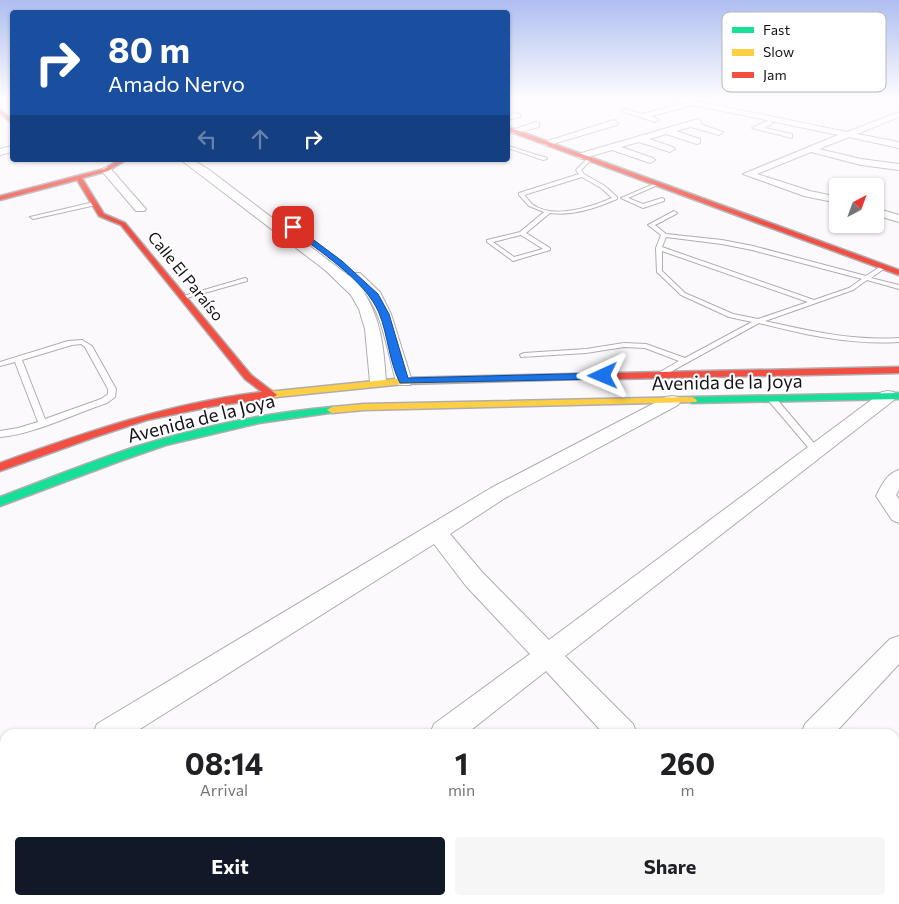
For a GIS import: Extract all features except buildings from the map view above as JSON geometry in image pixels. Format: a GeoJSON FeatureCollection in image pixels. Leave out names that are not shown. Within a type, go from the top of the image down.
{"type":"FeatureCollection","features":[{"type":"Feature","properties":{"kind":"main road"},"geometry":{"type":"LineString","coordinates":[[538,140],[899,273]]}},
{"type":"Feature","properties":{"kind":"main road"},"geometry":{"type":"LineString","coordinates":[[0,198],[106,170],[120,162]]}},
{"type":"Feature","properties":{"kind":"main road","name":"Calle El Paraíso"},"geometry":{"type":"LineString","coordinates":[[78,177],[101,214],[123,224],[248,377],[272,395]]}},
{"type":"Feature","properties":{"kind":"main road","name":"Avenida de la Joya"},"geometry":{"type":"LineString","coordinates":[[0,466],[126,423],[184,408],[229,400],[378,382],[899,370]]}},
{"type":"Feature","properties":{"kind":"main road","name":"Avenida de la Joya"},"geometry":{"type":"LineString","coordinates":[[0,502],[120,457],[185,436],[285,414],[364,407],[893,396]]}},
{"type":"Feature","properties":{"kind":"street"},"geometry":{"type":"LineString","coordinates":[[546,143],[557,140]]}},
{"type":"Feature","properties":{"kind":"street"},"geometry":{"type":"LineString","coordinates":[[586,158],[635,140]]}},
{"type":"Feature","properties":{"kind":"street"},"geometry":{"type":"LineString","coordinates":[[643,140],[670,149]]}},
{"type":"Feature","properties":{"kind":"street"},"geometry":{"type":"LineString","coordinates":[[829,198],[808,194],[748,174],[832,140]]}},
{"type":"Feature","properties":{"kind":"street"},"geometry":{"type":"LineString","coordinates":[[879,140],[899,145]]}},
{"type":"Feature","properties":{"kind":"street"},"geometry":{"type":"LineString","coordinates":[[612,147],[650,160]]}},
{"type":"Feature","properties":{"kind":"street"},"geometry":{"type":"LineString","coordinates":[[809,149],[860,162],[898,166]]}},
{"type":"Feature","properties":{"kind":"street"},"geometry":{"type":"LineString","coordinates":[[190,162],[204,170],[327,266],[352,288],[361,299],[369,316],[376,354],[378,382]]}},
{"type":"Feature","properties":{"kind":"street"},"geometry":{"type":"LineString","coordinates":[[207,162],[339,263],[375,295],[384,314],[404,381]]}},
{"type":"Feature","properties":{"kind":"street"},"geometry":{"type":"LineString","coordinates":[[106,170],[140,209]]}},
{"type":"Feature","properties":{"kind":"street"},"geometry":{"type":"LineString","coordinates":[[884,214],[899,219]]}},
{"type":"Feature","properties":{"kind":"street"},"geometry":{"type":"LineString","coordinates":[[451,729],[816,451],[893,396]]}},
{"type":"Feature","properties":{"kind":"street"},"geometry":{"type":"LineString","coordinates":[[115,729],[498,493],[672,401]]}},
{"type":"Feature","properties":{"kind":"street"},"geometry":{"type":"LineString","coordinates":[[899,478],[886,496],[899,515]]}},
{"type":"Feature","properties":{"kind":"street"},"geometry":{"type":"LineString","coordinates":[[437,532],[453,555],[474,579],[618,729]]}},
{"type":"Feature","properties":{"kind":"street"},"geometry":{"type":"LineString","coordinates":[[820,729],[899,646]]}},
{"type":"Feature","properties":{"kind":"lane"},"geometry":{"type":"LineString","coordinates":[[510,149],[545,159]]}},
{"type":"Feature","properties":{"kind":"lane"},"geometry":{"type":"LineString","coordinates":[[582,175],[521,194],[531,206],[556,214],[594,206],[616,198],[604,188],[582,175],[578,170],[586,158]]}},
{"type":"Feature","properties":{"kind":"lane"},"geometry":{"type":"LineString","coordinates":[[655,197],[662,200],[643,206],[624,198],[658,184]]}},
{"type":"Feature","properties":{"kind":"lane"},"geometry":{"type":"LineString","coordinates":[[642,192],[648,195]]}},
{"type":"Feature","properties":{"kind":"lane"},"geometry":{"type":"LineString","coordinates":[[33,218],[94,204]]}},
{"type":"Feature","properties":{"kind":"lane"},"geometry":{"type":"LineString","coordinates":[[522,233],[548,248],[513,259],[489,241],[522,233],[548,212]]}},
{"type":"Feature","properties":{"kind":"lane"},"geometry":{"type":"LineString","coordinates":[[674,213],[651,224],[664,235],[737,245],[899,287]]}},
{"type":"Feature","properties":{"kind":"lane"},"geometry":{"type":"LineString","coordinates":[[664,235],[659,248],[659,271],[683,294],[731,316],[839,339],[880,342],[899,340]]}},
{"type":"Feature","properties":{"kind":"lane"},"geometry":{"type":"LineString","coordinates":[[659,248],[815,302]]}},
{"type":"Feature","properties":{"kind":"lane"},"geometry":{"type":"LineString","coordinates":[[662,374],[684,360],[721,343],[758,321],[851,289],[883,267]]}},
{"type":"Feature","properties":{"kind":"lane"},"geometry":{"type":"LineString","coordinates":[[183,297],[245,280]]}},
{"type":"Feature","properties":{"kind":"lane"},"geometry":{"type":"LineString","coordinates":[[0,364],[82,342],[88,346],[112,388],[112,395],[104,401],[8,434],[0,434]]}},
{"type":"Feature","properties":{"kind":"lane"},"geometry":{"type":"LineString","coordinates":[[524,354],[586,351],[624,345],[646,346],[684,360]]}},
{"type":"Feature","properties":{"kind":"lane"},"geometry":{"type":"LineString","coordinates":[[18,359],[42,422]]}},
{"type":"Feature","properties":{"kind":"lane"},"geometry":{"type":"LineString","coordinates":[[770,398],[816,451]]}},
{"type":"Feature","properties":{"kind":"traffic: fast"},"geometry":{"type":"LineString","coordinates":[[692,400],[899,396]]}},
{"type":"Feature","properties":{"kind":"traffic: fast"},"geometry":{"type":"LineString","coordinates":[[0,502],[92,466],[162,442],[259,420],[332,410]]}},
{"type":"Feature","properties":{"kind":"traffic: slow"},"geometry":{"type":"LineString","coordinates":[[267,395],[404,381],[617,376]]}},
{"type":"Feature","properties":{"kind":"traffic: slow"},"geometry":{"type":"LineString","coordinates":[[332,410],[364,407],[505,403],[692,400]]}},
{"type":"Feature","properties":{"kind":"traffic: jam"},"geometry":{"type":"LineString","coordinates":[[538,140],[899,273]]}},
{"type":"Feature","properties":{"kind":"traffic: jam"},"geometry":{"type":"LineString","coordinates":[[0,198],[106,170],[120,162]]}},
{"type":"Feature","properties":{"kind":"traffic: jam"},"geometry":{"type":"LineString","coordinates":[[78,177],[101,215],[123,224],[248,377],[272,395]]}},
{"type":"Feature","properties":{"kind":"traffic: jam"},"geometry":{"type":"LineString","coordinates":[[617,376],[899,370]]}},
{"type":"Feature","properties":{"kind":"traffic: jam"},"geometry":{"type":"LineString","coordinates":[[0,467],[94,433],[161,413],[267,395]]}},
{"type":"Feature","properties":{"kind":"route"},"geometry":{"type":"LineString","coordinates":[[293,227],[366,285],[375,295],[384,314],[404,381],[603,376]]}}]}
